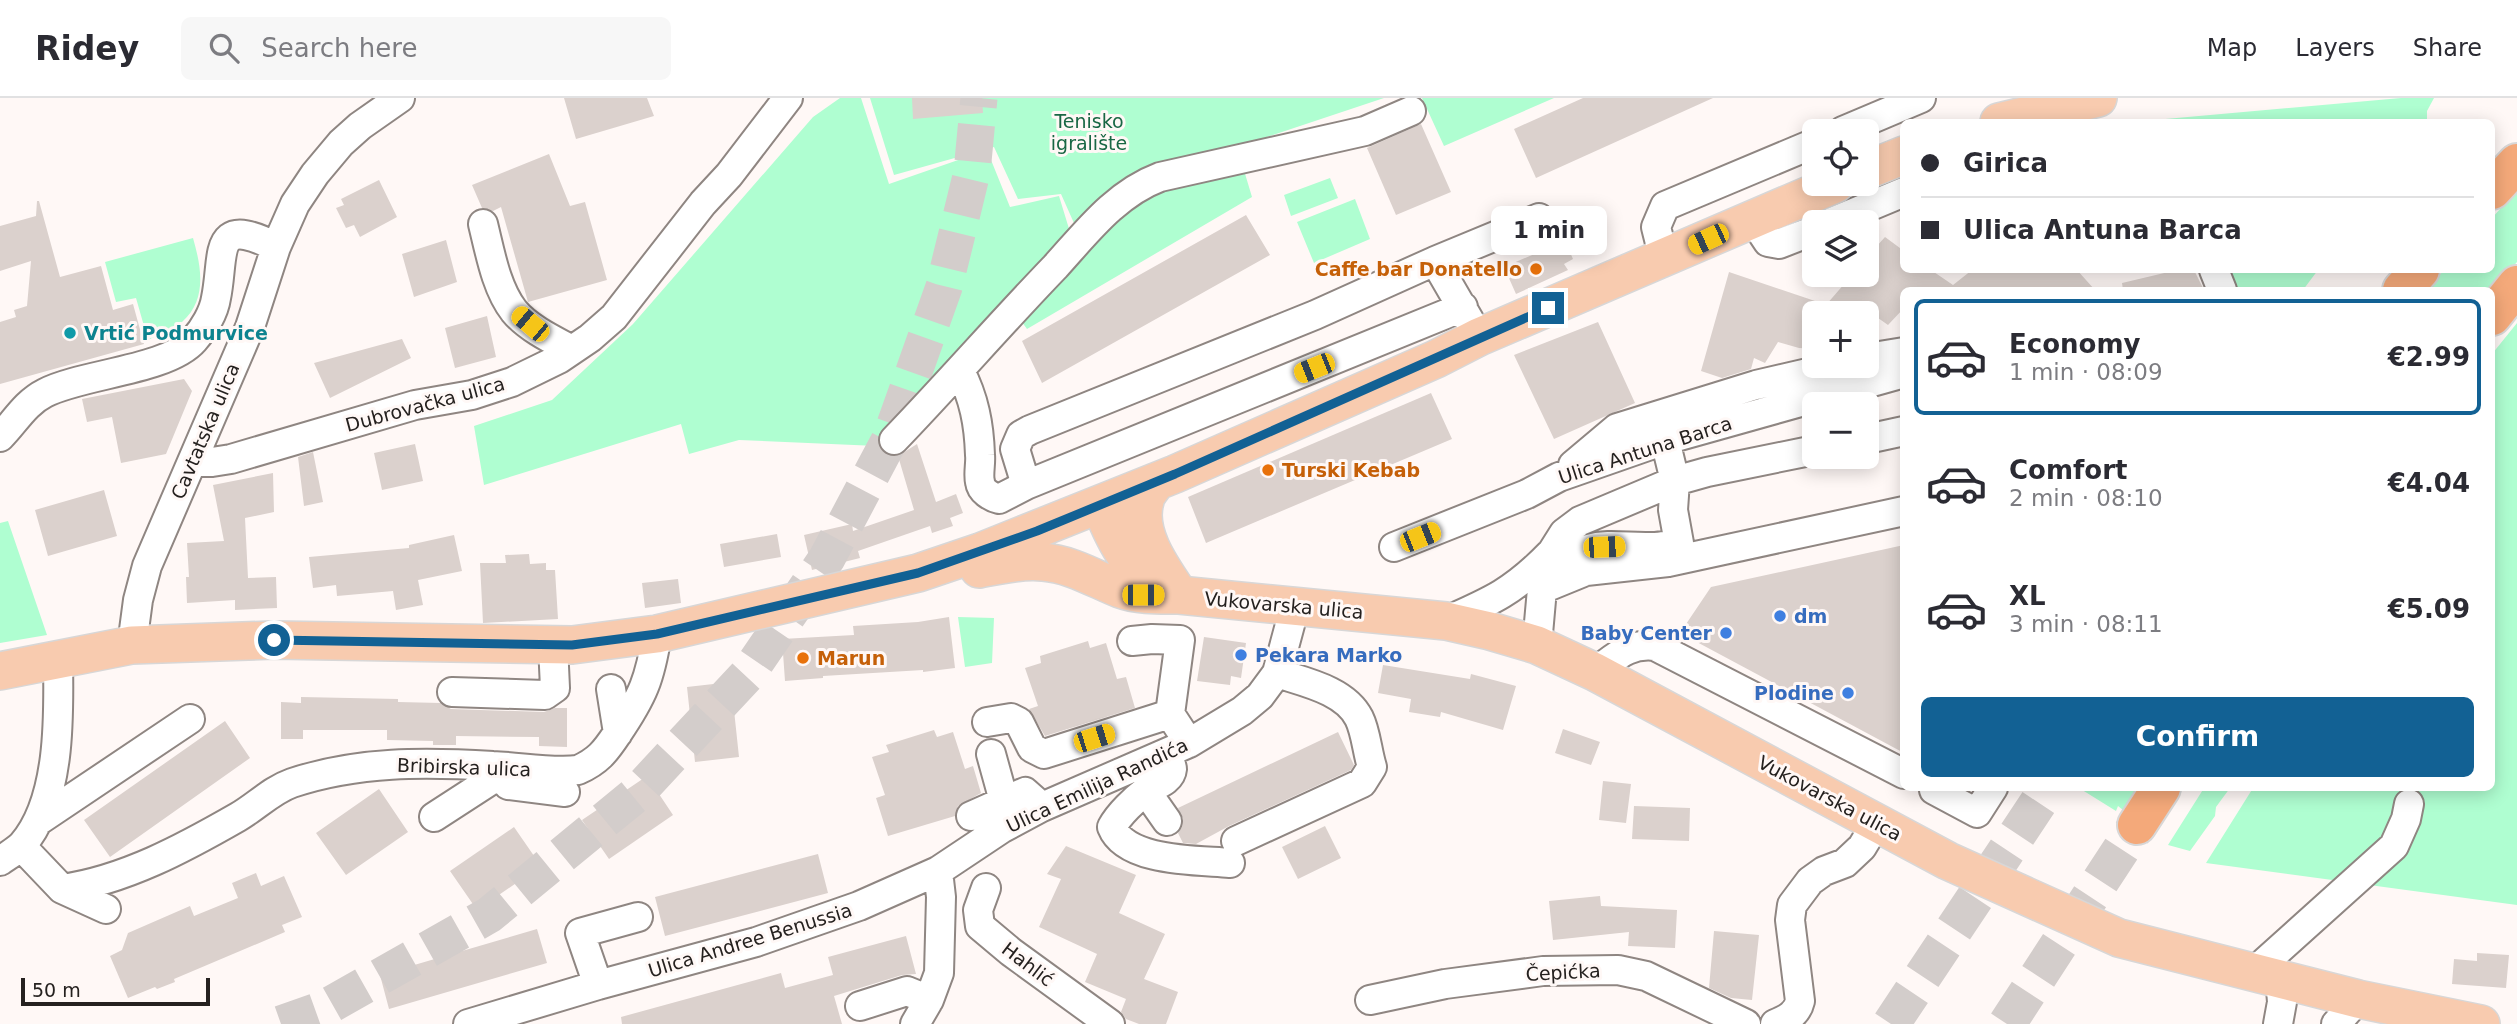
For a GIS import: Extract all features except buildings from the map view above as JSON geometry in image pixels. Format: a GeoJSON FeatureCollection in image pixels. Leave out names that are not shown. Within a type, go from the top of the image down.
{"type":"FeatureCollection","features":[{"type":"Feature","properties":{"kind":"highway"},"geometry":{"type":"LineString","coordinates":[[2495,187],[2517,163]]}},
{"type":"Feature","properties":{"kind":"highway"},"geometry":{"type":"LineString","coordinates":[[2405,287],[2417,273]]}},
{"type":"Feature","properties":{"kind":"highway"},"geometry":{"type":"LineString","coordinates":[[2495,312],[2517,285]]}},
{"type":"Feature","properties":{"kind":"highway"},"geometry":{"type":"LineString","coordinates":[[2137,825],[2159,791]]}},
{"type":"Feature","properties":{"kind":"main road"},"geometry":{"type":"LineString","coordinates":[[2011,119],[2098,98]]}},
{"type":"Feature","properties":{"kind":"main road"},"geometry":{"type":"LineString","coordinates":[[1879,165],[1900,157]]}},
{"type":"Feature","properties":{"kind":"main road"},"geometry":{"type":"LineString","coordinates":[[1107,583],[1097,569],[1090,551],[1090,531],[1100,504],[1436,359],[1471,322],[1664,259],[1806,196]]}},
{"type":"Feature","properties":{"kind":"main road"},"geometry":{"type":"LineString","coordinates":[[1156,482],[1145,498],[1143,517],[1147,538],[1179,595]]}},
{"type":"Feature","properties":{"kind":"main road","name":"Vukovarska ulica"},"geometry":{"type":"LineString","coordinates":[[0,671],[132,645],[274,640],[572,645],[657,634],[918,573],[1037,531],[1100,504],[1116,544],[1131,564],[1144,576],[1179,595]]}},
{"type":"Feature","properties":{"kind":"main road","name":"Vukovarska ulica"},"geometry":{"type":"LineString","coordinates":[[918,573],[964,572],[1020,562],[1044,562],[1074,569],[1143,595],[1179,595],[1446,621],[1490,631],[1537,645],[1595,672],[1948,862],[2119,938],[2268,974],[2347,1011],[2481,1024]]}},
{"type":"Feature","properties":{"kind":"street","name":"Cavtatska ulica"},"geometry":{"type":"LineString","coordinates":[[132,645],[138,600],[147,566],[250,327],[276,247],[295,204],[314,174],[341,143],[400,98]]}},
{"type":"Feature","properties":{"kind":"street","name":"Dubrovačka ulica"},"geometry":{"type":"LineString","coordinates":[[194,462],[231,459],[415,405],[472,395],[512,382],[572,350],[614,317],[788,98]]}},
{"type":"Feature","properties":{"kind":"street"},"geometry":{"type":"LineString","coordinates":[[1872,119],[1922,98]]}},
{"type":"Feature","properties":{"kind":"street"},"geometry":{"type":"LineString","coordinates":[[894,440],[1112,206],[1141,184],[1160,177],[1365,131],[1411,111]]}},
{"type":"Feature","properties":{"kind":"street"},"geometry":{"type":"LineString","coordinates":[[1664,259],[1656,227],[1665,206],[1802,148]]}},
{"type":"Feature","properties":{"kind":"street"},"geometry":{"type":"LineString","coordinates":[[1861,210],[1900,194]]}},
{"type":"Feature","properties":{"kind":"street"},"geometry":{"type":"LineString","coordinates":[[1026,485],[1015,449],[1021,435],[1030,430],[1315,315],[1539,218]]}},
{"type":"Feature","properties":{"kind":"street"},"geometry":{"type":"LineString","coordinates":[[1752,218],[1768,243],[1779,244],[1802,235]]}},
{"type":"Feature","properties":{"kind":"street"},"geometry":{"type":"LineString","coordinates":[[483,224],[496,273],[514,310],[530,324],[572,350]]}},
{"type":"Feature","properties":{"kind":"street"},"geometry":{"type":"LineString","coordinates":[[0,437],[27,405],[48,391],[145,363],[185,348],[194,340],[211,314],[216,298],[221,251],[234,236],[250,235],[276,247]]}},
{"type":"Feature","properties":{"kind":"street"},"geometry":{"type":"LineString","coordinates":[[960,371],[969,388],[978,420],[981,471],[979,481],[989,495],[999,499],[1026,485],[1471,322],[1435,261]]}},
{"type":"Feature","properties":{"kind":"street"},"geometry":{"type":"LineString","coordinates":[[1879,357],[1900,353]]}},
{"type":"Feature","properties":{"kind":"street"},"geometry":{"type":"LineString","coordinates":[[1559,477],[1617,428],[1756,385],[1802,374]]}},
{"type":"Feature","properties":{"kind":"street","name":"Ulica Antuna Barca"},"geometry":{"type":"LineString","coordinates":[[1394,547],[1527,494],[1559,477],[1665,440],[1900,374]]}},
{"type":"Feature","properties":{"kind":"street"},"geometry":{"type":"LineString","coordinates":[[1879,437],[1900,433]]}},
{"type":"Feature","properties":{"kind":"street"},"geometry":{"type":"LineString","coordinates":[[1553,584],[1580,551],[1655,547],[1683,542],[1673,510],[1675,481],[1665,440]]}},
{"type":"Feature","properties":{"kind":"street"},"geometry":{"type":"LineString","coordinates":[[1446,621],[1496,599],[1524,580],[1552,552],[1564,533],[1580,521],[1675,481],[1802,453]]}},
{"type":"Feature","properties":{"kind":"street"},"geometry":{"type":"LineString","coordinates":[[1553,584],[1586,571],[1668,562],[1900,512]]}},
{"type":"Feature","properties":{"kind":"street"},"geometry":{"type":"LineString","coordinates":[[1537,645],[1553,584],[1552,552]]}},
{"type":"Feature","properties":{"kind":"street","name":"Ulica Emilija Randića"},"geometry":{"type":"LineString","coordinates":[[938,871],[1002,829],[1042,807],[1178,748],[1242,710],[1260,696],[1277,673],[1295,606]]}},
{"type":"Feature","properties":{"kind":"street","name":"Bribirska ulica"},"geometry":{"type":"LineString","coordinates":[[62,889],[90,885],[197,841],[233,820],[275,790],[318,775],[408,762],[490,774],[578,770],[593,764],[608,749],[634,712],[647,682],[657,634]]}},
{"type":"Feature","properties":{"kind":"street"},"geometry":{"type":"LineString","coordinates":[[1132,641],[1180,640],[1170,714],[1178,748],[1172,769],[1164,781],[1146,791],[1115,820],[1112,827],[1116,836],[1147,855],[1233,852],[1362,783],[1372,767],[1360,720],[1349,704],[1315,686],[1277,673]]}},
{"type":"Feature","properties":{"kind":"street"},"geometry":{"type":"LineString","coordinates":[[1595,672],[1628,648],[1640,644],[1655,646],[1900,772]]}},
{"type":"Feature","properties":{"kind":"street"},"geometry":{"type":"LineString","coordinates":[[452,692],[545,695],[555,688],[553,645]]}},
{"type":"Feature","properties":{"kind":"street"},"geometry":{"type":"LineString","coordinates":[[38,821],[48,792],[59,725],[58,660]]}},
{"type":"Feature","properties":{"kind":"street"},"geometry":{"type":"LineString","coordinates":[[611,689],[618,733]]}},
{"type":"Feature","properties":{"kind":"street"},"geometry":{"type":"LineString","coordinates":[[987,722],[1011,718],[1019,722],[1032,748],[1044,754],[1170,714]]}},
{"type":"Feature","properties":{"kind":"street"},"geometry":{"type":"LineString","coordinates":[[106,909],[62,889],[11,853],[38,821],[190,719]]}},
{"type":"Feature","properties":{"kind":"street"},"geometry":{"type":"LineString","coordinates":[[991,754],[1004,801]]}},
{"type":"Feature","properties":{"kind":"street"},"geometry":{"type":"LineString","coordinates":[[434,817],[490,774],[565,792]]}},
{"type":"Feature","properties":{"kind":"street"},"geometry":{"type":"LineString","coordinates":[[1146,791],[1167,821]]}},
{"type":"Feature","properties":{"kind":"street"},"geometry":{"type":"LineString","coordinates":[[1938,791],[1977,813],[1991,791]]}},
{"type":"Feature","properties":{"kind":"street"},"geometry":{"type":"LineString","coordinates":[[971,816],[1025,792],[1042,807]]}},
{"type":"Feature","properties":{"kind":"street"},"geometry":{"type":"LineString","coordinates":[[2278,1024],[2282,1002],[2268,974],[2394,846],[2406,819],[2409,804]]}},
{"type":"Feature","properties":{"kind":"street"},"geometry":{"type":"LineString","coordinates":[[1775,1024],[1793,1014],[1800,1001],[1790,920],[1792,905],[1798,893],[1810,881],[1824,871],[1844,863],[1862,847],[1877,822]]}},
{"type":"Feature","properties":{"kind":"street"},"geometry":{"type":"LineString","coordinates":[[922,1012],[939,972],[941,897],[938,871]]}},
{"type":"Feature","properties":{"kind":"street","name":"Ulica Andree Benussia"},"geometry":{"type":"LineString","coordinates":[[468,1024],[506,1019],[598,985],[756,942],[859,906],[938,871]]}},
{"type":"Feature","properties":{"kind":"street","name":"Hahlić"},"geometry":{"type":"LineString","coordinates":[[986,888],[978,910],[980,926],[1011,952],[1110,1024]]}},
{"type":"Feature","properties":{"kind":"street"},"geometry":{"type":"LineString","coordinates":[[598,985],[580,933],[638,917]]}},
{"type":"Feature","properties":{"kind":"street","name":"Čepićka"},"geometry":{"type":"LineString","coordinates":[[1370,1000],[1445,984],[1543,971],[1618,970],[1646,976],[1746,1024]]}},
{"type":"Feature","properties":{"kind":"street"},"geometry":{"type":"LineString","coordinates":[[860,1006],[907,991],[922,1012]]}},
{"type":"Feature","properties":{"kind":"green space"},"geometry":{"type":"Polygon","coordinates":[[[840,98],[861,98],[889,184],[987,150],[1010,207],[1059,196],[1070,232],[877,446],[739,440],[689,454],[681,424],[484,485],[474,426],[552,400],[633,324],[813,117],[840,98]]]}},
{"type":"Feature","properties":{"kind":"green space","name":"Tenisko igralište"},"geometry":{"type":"Polygon","coordinates":[[[870,98],[1384,98],[1237,147],[1252,197],[1027,329],[1019,318],[1086,250],[1061,194],[1018,199],[994,147],[894,175],[870,98]]]}},
{"type":"Feature","properties":{"kind":"green space"},"geometry":{"type":"Polygon","coordinates":[[[1422,98],[1554,98],[1444,146],[1422,98]]]}},
{"type":"Feature","properties":{"kind":"green space"},"geometry":{"type":"Polygon","coordinates":[[[2401,98],[2434,98],[2427,111],[2427,119],[2166,119],[2401,98]]]}},
{"type":"Feature","properties":{"kind":"green space"},"geometry":{"type":"Polygon","coordinates":[[[1330,178],[1338,198],[1291,216],[1284,195],[1330,178]]]}},
{"type":"Feature","properties":{"kind":"green space"},"geometry":{"type":"Polygon","coordinates":[[[2517,190],[2517,262],[2495,288],[2429,287],[2441,273],[2495,273],[2495,215],[2517,190]]]}},
{"type":"Feature","properties":{"kind":"green space"},"geometry":{"type":"Polygon","coordinates":[[[1355,199],[1370,239],[1314,263],[1297,222],[1355,199]]]}},
{"type":"Feature","properties":{"kind":"green space"},"geometry":{"type":"Polygon","coordinates":[[[193,238],[200,271],[196,303],[182,322],[148,340],[136,298],[116,302],[105,262],[193,238]]]}},
{"type":"Feature","properties":{"kind":"green space"},"geometry":{"type":"Polygon","coordinates":[[[2216,273],[2316,273],[2305,287],[2222,287],[2216,273]]]}},
{"type":"Feature","properties":{"kind":"green space"},"geometry":{"type":"Polygon","coordinates":[[[2517,323],[2517,905],[2206,863],[2251,791],[2495,791],[2495,350],[2517,323]]]}},
{"type":"Feature","properties":{"kind":"green space"},"geometry":{"type":"Polygon","coordinates":[[[8,521],[47,635],[0,643],[0,523],[8,521]]]}},
{"type":"Feature","properties":{"kind":"green space"},"geometry":{"type":"Polygon","coordinates":[[[958,617],[994,618],[992,663],[965,667],[958,617]]]}},
{"type":"Feature","properties":{"kind":"green space"},"geometry":{"type":"Polygon","coordinates":[[[2084,791],[2137,791],[2123,810],[2118,806],[2116,811],[2084,791]]]}},
{"type":"Feature","properties":{"kind":"green space"},"geometry":{"type":"Polygon","coordinates":[[[2202,791],[2228,791],[2216,807],[2215,816],[2190,851],[2168,845],[2202,791]]]}},
{"type":"Feature","properties":{"kind":"tunnel"},"geometry":{"type":"LineString","coordinates":[[281,1024],[323,1009],[489,915],[634,796],[747,675],[827,558],[890,439],[944,287],[972,172],[979,98]]}},
{"type":"Feature","properties":{"kind":"tunnel"},"geometry":{"type":"LineString","coordinates":[[1891,1024],[2046,791]]}},
{"type":"Feature","properties":{"kind":"tunnel"},"geometry":{"type":"LineString","coordinates":[[2007,1024],[2137,825]]}},
{"type":"Feature","properties":{"kind":"place","name":"Caffe bar Donatello"},"geometry":{"type":"Point","coordinates":[1536,269]}},
{"type":"Feature","properties":{"kind":"place","name":"Vrtić Podmurvice"},"geometry":{"type":"Point","coordinates":[70,333]}},
{"type":"Feature","properties":{"kind":"place","name":"Turski Kebab"},"geometry":{"type":"Point","coordinates":[1268,470]}},
{"type":"Feature","properties":{"kind":"place","name":"dm"},"geometry":{"type":"Point","coordinates":[1780,616]}},
{"type":"Feature","properties":{"kind":"place","name":"Baby Center"},"geometry":{"type":"Point","coordinates":[1726,633]}},
{"type":"Feature","properties":{"kind":"place","name":"Pekara Marko"},"geometry":{"type":"Point","coordinates":[1241,655]}},
{"type":"Feature","properties":{"kind":"place","name":"Marun"},"geometry":{"type":"Point","coordinates":[803,658]}},
{"type":"Feature","properties":{"kind":"place","name":"Plodine"},"geometry":{"type":"Point","coordinates":[1848,693]}},
{"type":"Feature","properties":{"kind":"route"},"geometry":{"type":"LineString","coordinates":[[274,640],[572,645],[657,634],[918,573],[1037,531],[1175,474],[1548,308]]}}]}
